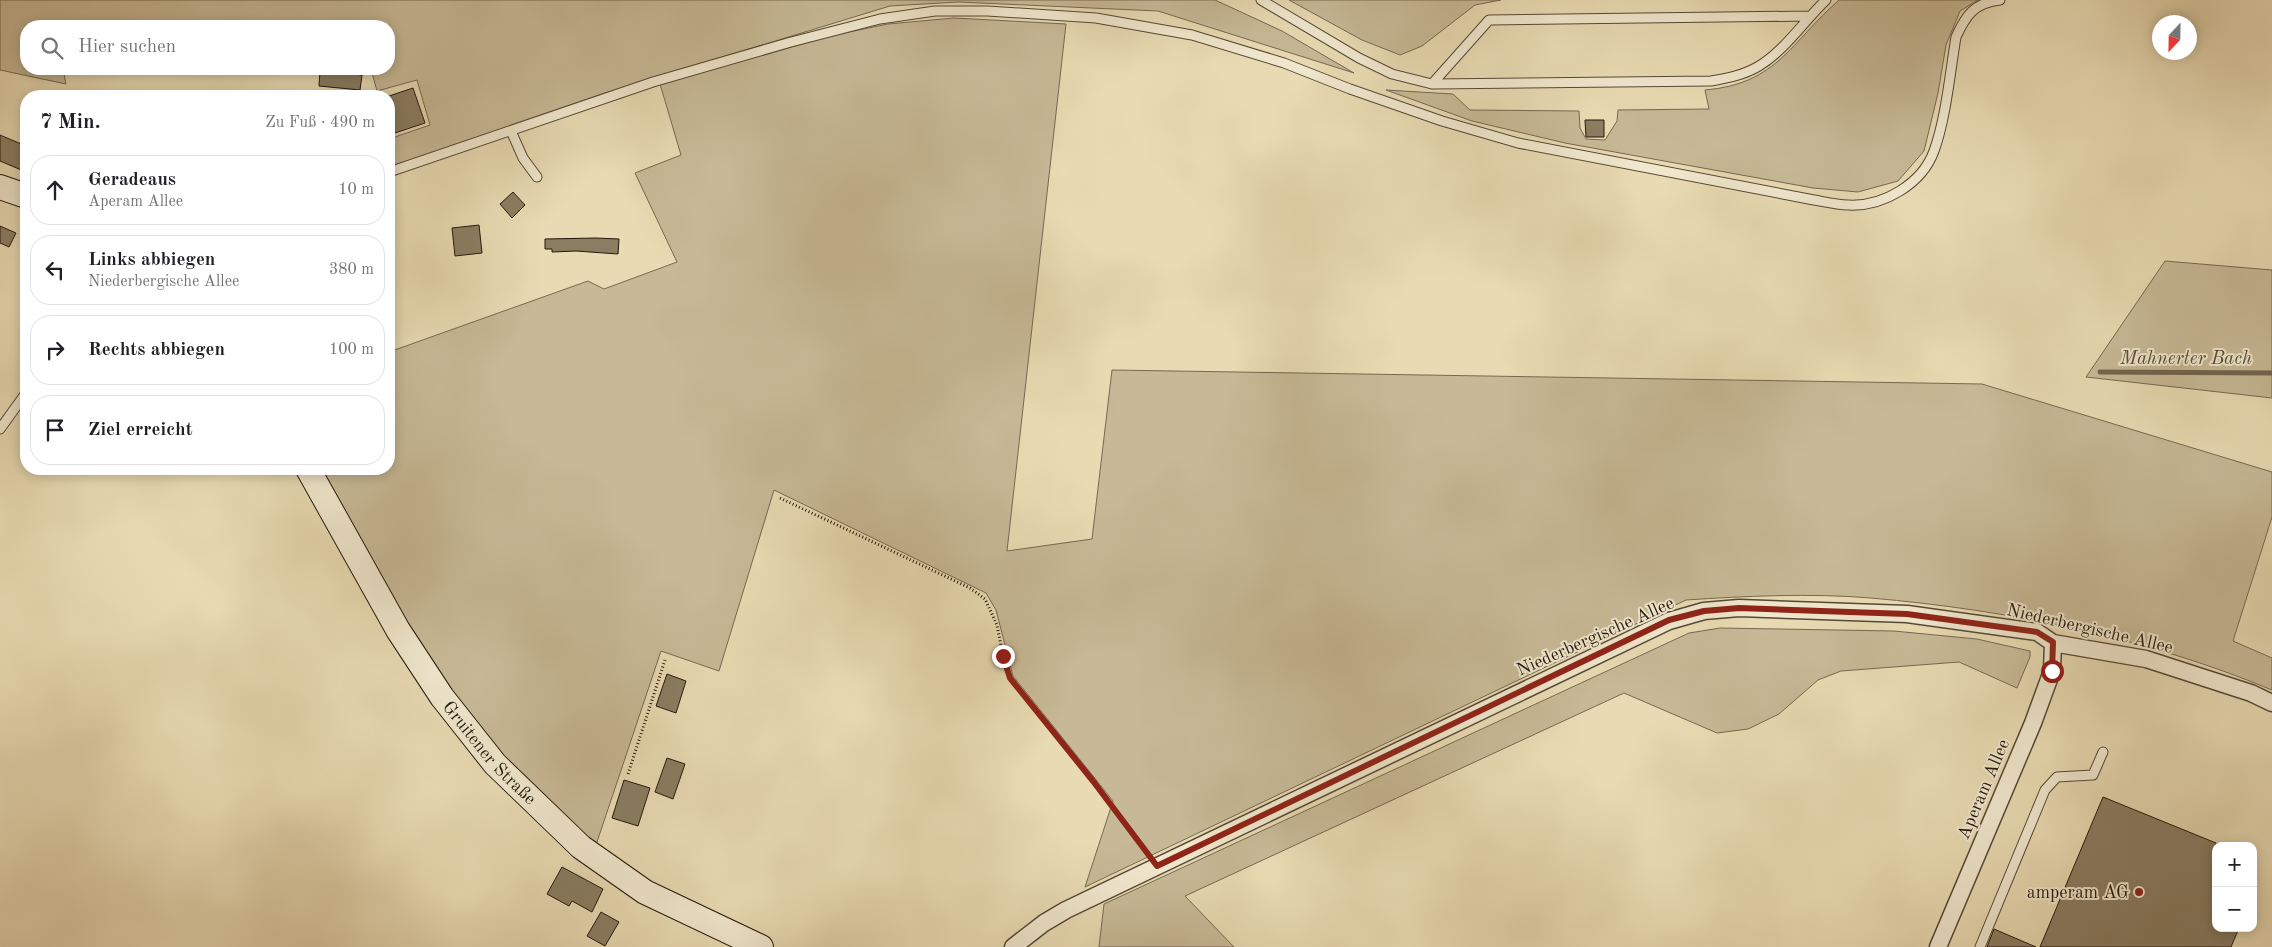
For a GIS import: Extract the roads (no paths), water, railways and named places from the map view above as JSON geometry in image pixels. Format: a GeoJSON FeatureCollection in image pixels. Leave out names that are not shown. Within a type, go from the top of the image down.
{"type":"FeatureCollection","features":[{"type":"Feature","properties":{"kind":"main road"},"geometry":{"type":"LineString","coordinates":[[0,187],[20,194]]}},
{"type":"Feature","properties":{"kind":"main road","name":"Gruitener Straße"},"geometry":{"type":"LineString","coordinates":[[311,475],[398,630],[442,697],[496,764],[581,847],[645,892],[761,947]]}},
{"type":"Feature","properties":{"kind":"street","name":"Niederbergische Allee"},"geometry":{"type":"LineString","coordinates":[[1013,947],[1044,923],[1066,910],[1669,620],[1704,611],[1739,608],[1907,614],[2037,632],[2053,642],[2146,659],[2251,693],[2272,703]]}},
{"type":"Feature","properties":{"kind":"street","name":"Aperam Allee"},"geometry":{"type":"LineString","coordinates":[[1938,947],[2033,723],[2052,671],[2053,642]]}},
{"type":"Feature","properties":{"kind":"lane"},"geometry":{"type":"LineString","coordinates":[[1261,0],[1384,70],[1432,84],[1711,81],[1737,76],[1760,66],[1826,0]]}},
{"type":"Feature","properties":{"kind":"lane"},"geometry":{"type":"LineString","coordinates":[[395,170],[653,82],[880,19],[935,11],[1057,14],[1140,24],[1226,44],[1284,63],[1350,89],[1442,121],[1518,142],[1814,200],[1849,205],[1870,204],[1891,196],[1907,186],[1922,171],[1930,159],[1938,136],[1956,38],[1963,21],[1975,7],[2000,0]]}},
{"type":"Feature","properties":{"kind":"lane"},"geometry":{"type":"LineString","coordinates":[[1432,84],[1489,20],[1809,16]]}},
{"type":"Feature","properties":{"kind":"lane"},"geometry":{"type":"LineString","coordinates":[[511,131],[523,158],[537,177]]}},
{"type":"Feature","properties":{"kind":"lane"},"geometry":{"type":"LineString","coordinates":[[0,429],[20,401]]}},
{"type":"Feature","properties":{"kind":"lane"},"geometry":{"type":"LineString","coordinates":[[1980,947],[2046,790],[2057,777],[2093,775],[2103,752]]}},
{"type":"Feature","properties":{"kind":"waterway","name":"Mahnerter Bach"},"geometry":{"type":"LineString","coordinates":[[2100,372],[2272,373]]}},
{"type":"Feature","properties":{"kind":"place","name":"amperam AG"},"geometry":{"type":"Point","coordinates":[2139,892]}}]}
